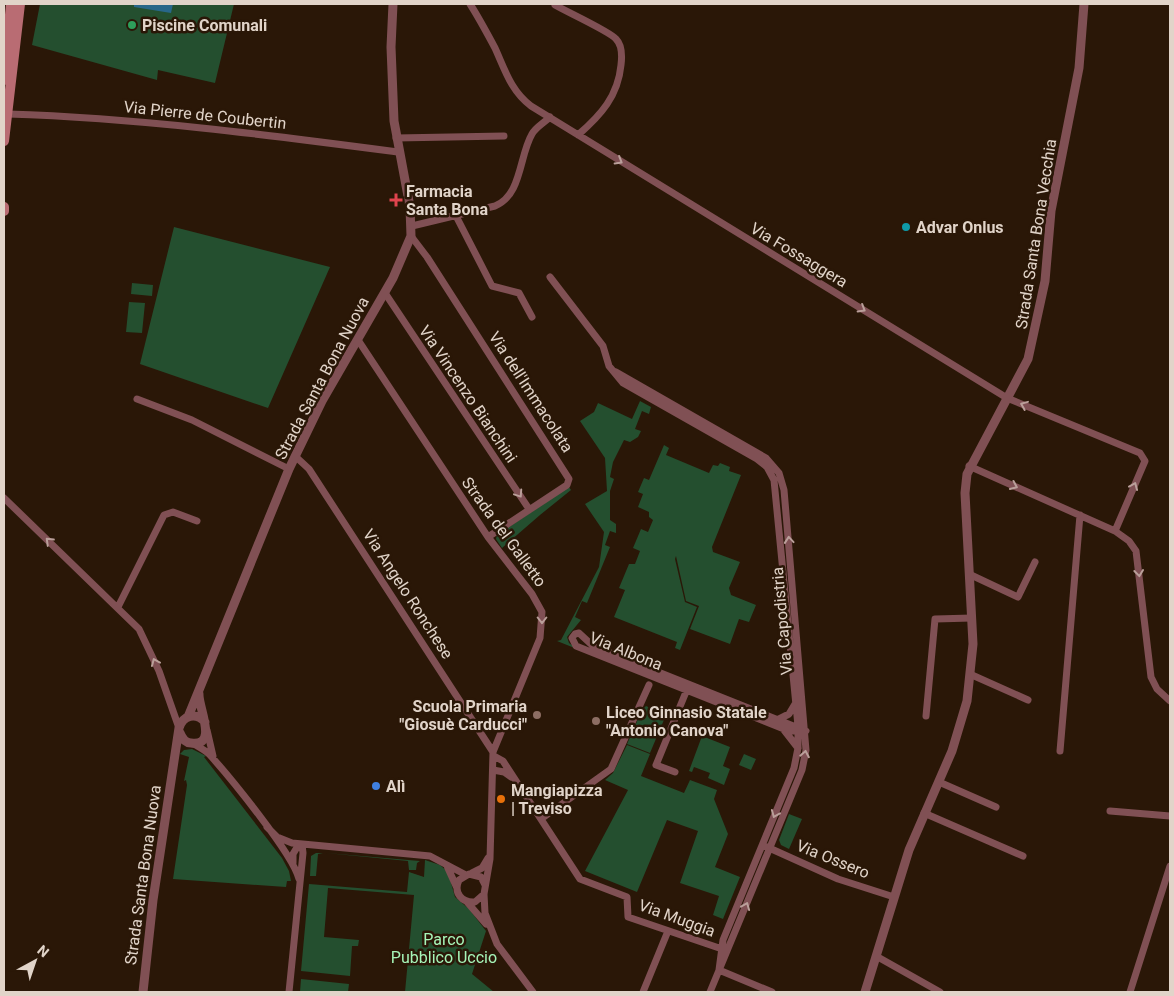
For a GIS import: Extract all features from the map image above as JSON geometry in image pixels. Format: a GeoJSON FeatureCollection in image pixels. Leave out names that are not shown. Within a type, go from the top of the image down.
{"type":"FeatureCollection","features":[{"type":"Feature","properties":{"kind":"main road"},"geometry":{"type":"LineString","coordinates":[[4,80],[7,24],[12,4]]}},
{"type":"Feature","properties":{"kind":"main road"},"geometry":{"type":"LineString","coordinates":[[4,141],[20,4]]}},
{"type":"Feature","properties":{"kind":"main road"},"geometry":{"type":"LineString","coordinates":[[4,206],[4,211]]}},
{"type":"Feature","properties":{"kind":"street","name":"Strada Santa Bona Nuova"},"geometry":{"type":"LineString","coordinates":[[187,717],[295,456],[322,401],[385,293],[411,236],[412,226],[396,138],[391,47],[392,4]]}},
{"type":"Feature","properties":{"kind":"street","name":"Via Fossaggera"},"geometry":{"type":"LineString","coordinates":[[470,4],[486,30],[515,91],[525,101],[1006,398],[1140,453],[1145,461],[1115,531]]}},
{"type":"Feature","properties":{"kind":"street","name":"Strada Santa Bona Vecchia"},"geometry":{"type":"LineString","coordinates":[[865,992],[910,846],[962,723],[972,675],[972,618],[965,493],[969,466],[1032,347],[1045,282],[1051,211],[1079,68],[1084,4]]}},
{"type":"Feature","properties":{"kind":"street"},"geometry":{"type":"LineString","coordinates":[[555,5],[616,38],[621,49],[620,72],[610,102],[598,117],[578,135]]}},
{"type":"Feature","properties":{"kind":"street","name":"Via Pierre de Coubertin"},"geometry":{"type":"LineString","coordinates":[[8,114],[87,116],[233,130],[398,152]]}},
{"type":"Feature","properties":{"kind":"street"},"geometry":{"type":"LineString","coordinates":[[412,226],[455,214],[495,206],[503,201],[516,180],[532,134],[550,117]]}},
{"type":"Feature","properties":{"kind":"street"},"geometry":{"type":"LineString","coordinates":[[396,138],[504,136]]}},
{"type":"Feature","properties":{"kind":"street"},"geometry":{"type":"LineString","coordinates":[[455,214],[492,286],[519,293],[532,317]]}},
{"type":"Feature","properties":{"kind":"street","name":"Via dell'Immacolata"},"geometry":{"type":"LineString","coordinates":[[411,236],[427,257],[569,475],[567,485],[488,537]]}},
{"type":"Feature","properties":{"kind":"street"},"geometry":{"type":"LineString","coordinates":[[550,277],[604,346],[611,370]]}},
{"type":"Feature","properties":{"kind":"street","name":"Via Vincenzo Bianchini"},"geometry":{"type":"LineString","coordinates":[[385,293],[529,509]]}},
{"type":"Feature","properties":{"kind":"street","name":"Strada del Galletto"},"geometry":{"type":"LineString","coordinates":[[358,340],[488,537],[537,602],[542,619],[540,638],[494,754],[490,851],[486,886]]}},
{"type":"Feature","properties":{"kind":"street","name":"Via Capodistria"},"geometry":{"type":"LineString","coordinates":[[611,370],[623,383],[757,459],[771,473],[776,488],[795,704],[806,750],[802,770],[770,848],[724,950]]}},
{"type":"Feature","properties":{"kind":"street","name":"Via Capodistria"},"geometry":{"type":"LineString","coordinates":[[611,370],[761,454],[771,462],[779,473],[784,490],[800,730],[798,748],[794,768],[762,844],[724,950]]}},
{"type":"Feature","properties":{"kind":"street"},"geometry":{"type":"LineString","coordinates":[[137,399],[192,420],[289,469]]}},
{"type":"Feature","properties":{"kind":"street","name":"Via Angelo Ronchese"},"geometry":{"type":"LineString","coordinates":[[295,456],[309,468],[494,754]]}},
{"type":"Feature","properties":{"kind":"street"},"geometry":{"type":"LineString","coordinates":[[969,466],[1115,531],[1129,540],[1136,551],[1151,677],[1157,689],[1170,701]]}},
{"type":"Feature","properties":{"kind":"street"},"geometry":{"type":"LineString","coordinates":[[4,498],[118,607],[143,636],[173,708],[179,731],[185,741],[192,743],[209,754],[220,767],[267,827],[293,864],[299,879]]}},
{"type":"Feature","properties":{"kind":"street"},"geometry":{"type":"LineString","coordinates":[[118,607],[164,515],[173,512],[197,521]]}},
{"type":"Feature","properties":{"kind":"street"},"geometry":{"type":"LineString","coordinates":[[1060,751],[1080,515]]}},
{"type":"Feature","properties":{"kind":"street"},"geometry":{"type":"LineString","coordinates":[[970,575],[1018,598],[1035,562]]}},
{"type":"Feature","properties":{"kind":"street"},"geometry":{"type":"LineString","coordinates":[[926,716],[935,619],[972,618]]}},
{"type":"Feature","properties":{"kind":"street","name":"Via Albona"},"geometry":{"type":"LineString","coordinates":[[800,730],[779,719],[688,687],[576,646],[572,638],[575,634],[579,634],[593,646],[688,687],[782,728],[800,730]]}},
{"type":"Feature","properties":{"kind":"street"},"geometry":{"type":"LineString","coordinates":[[972,675],[1028,700]]}},
{"type":"Feature","properties":{"kind":"street"},"geometry":{"type":"LineString","coordinates":[[201,683],[199,702],[212,754],[220,767]]}},
{"type":"Feature","properties":{"kind":"street"},"geometry":{"type":"LineString","coordinates":[[494,754],[503,761],[511,777],[541,819],[611,770],[648,685]]}},
{"type":"Feature","properties":{"kind":"street"},"geometry":{"type":"LineString","coordinates":[[675,772],[656,765],[688,687]]}},
{"type":"Feature","properties":{"kind":"street"},"geometry":{"type":"LineString","coordinates":[[779,719],[789,714],[795,704]]}},
{"type":"Feature","properties":{"kind":"street"},"geometry":{"type":"LineString","coordinates":[[173,708],[187,717],[198,716],[206,726]]}},
{"type":"Feature","properties":{"kind":"street"},"geometry":{"type":"LineString","coordinates":[[179,731],[187,717]]}},
{"type":"Feature","properties":{"kind":"street"},"geometry":{"type":"LineString","coordinates":[[175,762],[180,750],[203,739],[206,726]]}},
{"type":"Feature","properties":{"kind":"street","name":"Via Albona"},"geometry":{"type":"LineString","coordinates":[[782,728],[798,748]]}},
{"type":"Feature","properties":{"kind":"street","name":"Strada Santa Bona Nuova"},"geometry":{"type":"LineString","coordinates":[[143,992],[153,900],[179,731]]}},
{"type":"Feature","properties":{"kind":"street"},"geometry":{"type":"LineString","coordinates":[[493,770],[504,772],[511,777]]}},
{"type":"Feature","properties":{"kind":"street"},"geometry":{"type":"LineString","coordinates":[[938,782],[996,807]]}},
{"type":"Feature","properties":{"kind":"street"},"geometry":{"type":"LineString","coordinates":[[1110,811],[1170,816]]}},
{"type":"Feature","properties":{"kind":"street"},"geometry":{"type":"LineString","coordinates":[[924,813],[1023,856]]}},
{"type":"Feature","properties":{"kind":"street","name":"Via Muggia"},"geometry":{"type":"LineString","coordinates":[[541,819],[580,879],[627,897],[628,917],[724,950]]}},
{"type":"Feature","properties":{"kind":"street"},"geometry":{"type":"LineString","coordinates":[[267,827],[280,839],[300,845],[424,855],[438,859],[469,874],[481,877],[486,886],[484,894],[486,913],[492,933],[503,954],[533,992]]}},
{"type":"Feature","properties":{"kind":"street","name":"Via Ossero"},"geometry":{"type":"LineString","coordinates":[[762,844],[838,879],[894,897]]}},
{"type":"Feature","properties":{"kind":"street"},"geometry":{"type":"LineString","coordinates":[[289,992],[299,879],[303,860],[300,845]]}},
{"type":"Feature","properties":{"kind":"street"},"geometry":{"type":"LineString","coordinates":[[293,864],[293,854],[300,845]]}},
{"type":"Feature","properties":{"kind":"street"},"geometry":{"type":"LineString","coordinates":[[303,860],[315,846]]}},
{"type":"Feature","properties":{"kind":"street"},"geometry":{"type":"LineString","coordinates":[[457,888],[459,880],[484,865],[490,851]]}},
{"type":"Feature","properties":{"kind":"street"},"geometry":{"type":"LineString","coordinates":[[445,864],[460,897],[467,902],[492,933]]}},
{"type":"Feature","properties":{"kind":"street"},"geometry":{"type":"LineString","coordinates":[[1130,992],[1170,866]]}},
{"type":"Feature","properties":{"kind":"street"},"geometry":{"type":"LineString","coordinates":[[467,902],[479,900],[484,894]]}},
{"type":"Feature","properties":{"kind":"street"},"geometry":{"type":"LineString","coordinates":[[643,992],[668,931]]}},
{"type":"Feature","properties":{"kind":"street"},"geometry":{"type":"LineString","coordinates":[[710,992],[719,970],[724,950]]}},
{"type":"Feature","properties":{"kind":"street"},"geometry":{"type":"LineString","coordinates":[[876,956],[940,992]]}},
{"type":"Feature","properties":{"kind":"street"},"geometry":{"type":"LineString","coordinates":[[719,970],[771,991]]}},
{"type":"Feature","properties":{"kind":"green space","name":"Piscine Comunali"},"geometry":{"type":"Polygon","coordinates":[[[40,4],[234,4],[215,83],[158,70],[157,80],[32,45],[40,4]]]}},
{"type":"Feature","properties":{"kind":"green space"},"geometry":{"type":"Polygon","coordinates":[[[174,227],[330,267],[268,408],[140,364],[174,227]]]}},
{"type":"Feature","properties":{"kind":"green space"},"geometry":{"type":"Polygon","coordinates":[[[132,283],[153,285],[152,296],[131,294],[132,283]]]}},
{"type":"Feature","properties":{"kind":"green space"},"geometry":{"type":"Polygon","coordinates":[[[129,302],[145,303],[142,333],[126,332],[129,302]]]}},
{"type":"Feature","properties":{"kind":"green space"},"geometry":{"type":"Polygon","coordinates":[[[640,401],[651,407],[649,414],[642,411],[635,429],[641,431],[638,437],[630,442],[624,440],[613,462],[610,477],[614,479],[610,491],[610,520],[616,524],[616,533],[610,531],[605,545],[610,547],[587,603],[582,601],[575,617],[581,620],[567,637],[569,643],[577,649],[557,641],[561,640],[599,567],[604,532],[585,504],[607,491],[605,458],[580,421],[594,412],[598,403],[632,419],[640,401]]]}},
{"type":"Feature","properties":{"kind":"green space"},"geometry":{"type":"Polygon","coordinates":[[[664,445],[669,448],[666,455],[709,473],[713,465],[718,466],[720,463],[730,467],[729,471],[741,475],[712,547],[713,552],[740,562],[729,588],[731,595],[756,605],[749,622],[739,619],[730,644],[690,629],[699,606],[686,601],[676,556],[675,559],[685,602],[697,607],[680,650],[675,648],[677,642],[614,617],[625,590],[619,588],[629,564],[635,564],[640,551],[633,548],[641,529],[648,532],[653,520],[649,517],[649,512],[638,507],[643,494],[638,492],[644,478],[649,480],[664,445]]]}},
{"type":"Feature","properties":{"kind":"green space"},"geometry":{"type":"Polygon","coordinates":[[[569,487],[571,490],[502,548],[496,539],[497,535],[569,487]]]}},
{"type":"Feature","properties":{"kind":"green space"},"geometry":{"type":"Polygon","coordinates":[[[646,706],[666,715],[650,753],[627,744],[642,710],[646,706]]]}},
{"type":"Feature","properties":{"kind":"green space"},"geometry":{"type":"Polygon","coordinates":[[[702,736],[730,747],[723,766],[730,769],[724,785],[708,778],[710,773],[694,767],[692,772],[689,771],[702,736]]]}},
{"type":"Feature","properties":{"kind":"green space"},"geometry":{"type":"Polygon","coordinates":[[[627,745],[650,754],[641,776],[684,793],[690,780],[717,790],[714,799],[728,834],[715,867],[740,877],[723,919],[713,915],[719,896],[680,883],[698,831],[667,820],[637,892],[585,871],[628,790],[605,780],[613,773],[627,745]]]}},
{"type":"Feature","properties":{"kind":"green space"},"geometry":{"type":"Polygon","coordinates":[[[192,749],[206,756],[204,757],[282,858],[289,871],[291,881],[287,881],[286,887],[173,879],[187,785],[186,780],[184,781],[189,757],[180,754],[184,750],[192,749]]]}},
{"type":"Feature","properties":{"kind":"green space"},"geometry":{"type":"Polygon","coordinates":[[[744,754],[756,759],[751,770],[739,765],[744,754]]]}},
{"type":"Feature","properties":{"kind":"green space"},"geometry":{"type":"Polygon","coordinates":[[[789,814],[802,819],[789,849],[781,845],[779,840],[789,814]]]}},
{"type":"Feature","properties":{"kind":"green space"},"geometry":{"type":"Polygon","coordinates":[[[316,853],[323,853],[318,854],[316,876],[310,876],[311,856],[316,853]]]}},
{"type":"Feature","properties":{"kind":"green space"},"geometry":{"type":"Polygon","coordinates":[[[326,853],[420,861],[417,863],[416,870],[409,870],[408,861],[326,853]]]}},
{"type":"Feature","properties":{"kind":"green space","name":"Parco Pubblico Uccio"},"geometry":{"type":"Polygon","coordinates":[[[425,860],[440,865],[448,872],[455,897],[469,909],[486,931],[472,974],[494,992],[405,992],[414,895],[328,888],[324,937],[359,940],[358,946],[352,946],[350,976],[301,971],[309,884],[407,892],[409,872],[424,877],[425,860]]]}},
{"type":"Feature","properties":{"kind":"green space"},"geometry":{"type":"Polygon","coordinates":[[[301,979],[349,984],[348,992],[300,992],[301,979]]]}},
{"type":"Feature","properties":{"kind":"water"},"geometry":{"type":"Polygon","coordinates":[[[134,4],[173,4],[171,13],[134,7],[134,4]]]}},
{"type":"Feature","properties":{"kind":"place","name":"Piscine Comunali"},"geometry":{"type":"Point","coordinates":[132,25]}},
{"type":"Feature","properties":{"kind":"place","name":"Farmacia Santa Bona"},"geometry":{"type":"Point","coordinates":[396,200]}},
{"type":"Feature","properties":{"kind":"place","name":"Advar Onlus"},"geometry":{"type":"Point","coordinates":[906,227]}},
{"type":"Feature","properties":{"kind":"place","name":"Scuola Primaria \"Giosuè Carducci\""},"geometry":{"type":"Point","coordinates":[537,715]}},
{"type":"Feature","properties":{"kind":"place","name":"Liceo Ginnasio Statale \"Antonio Canova\""},"geometry":{"type":"Point","coordinates":[596,721]}},
{"type":"Feature","properties":{"kind":"place","name":"Alì"},"geometry":{"type":"Point","coordinates":[376,786]}},
{"type":"Feature","properties":{"kind":"place","name":"Mangiapizza | Treviso"},"geometry":{"type":"Point","coordinates":[501,799]}}]}
